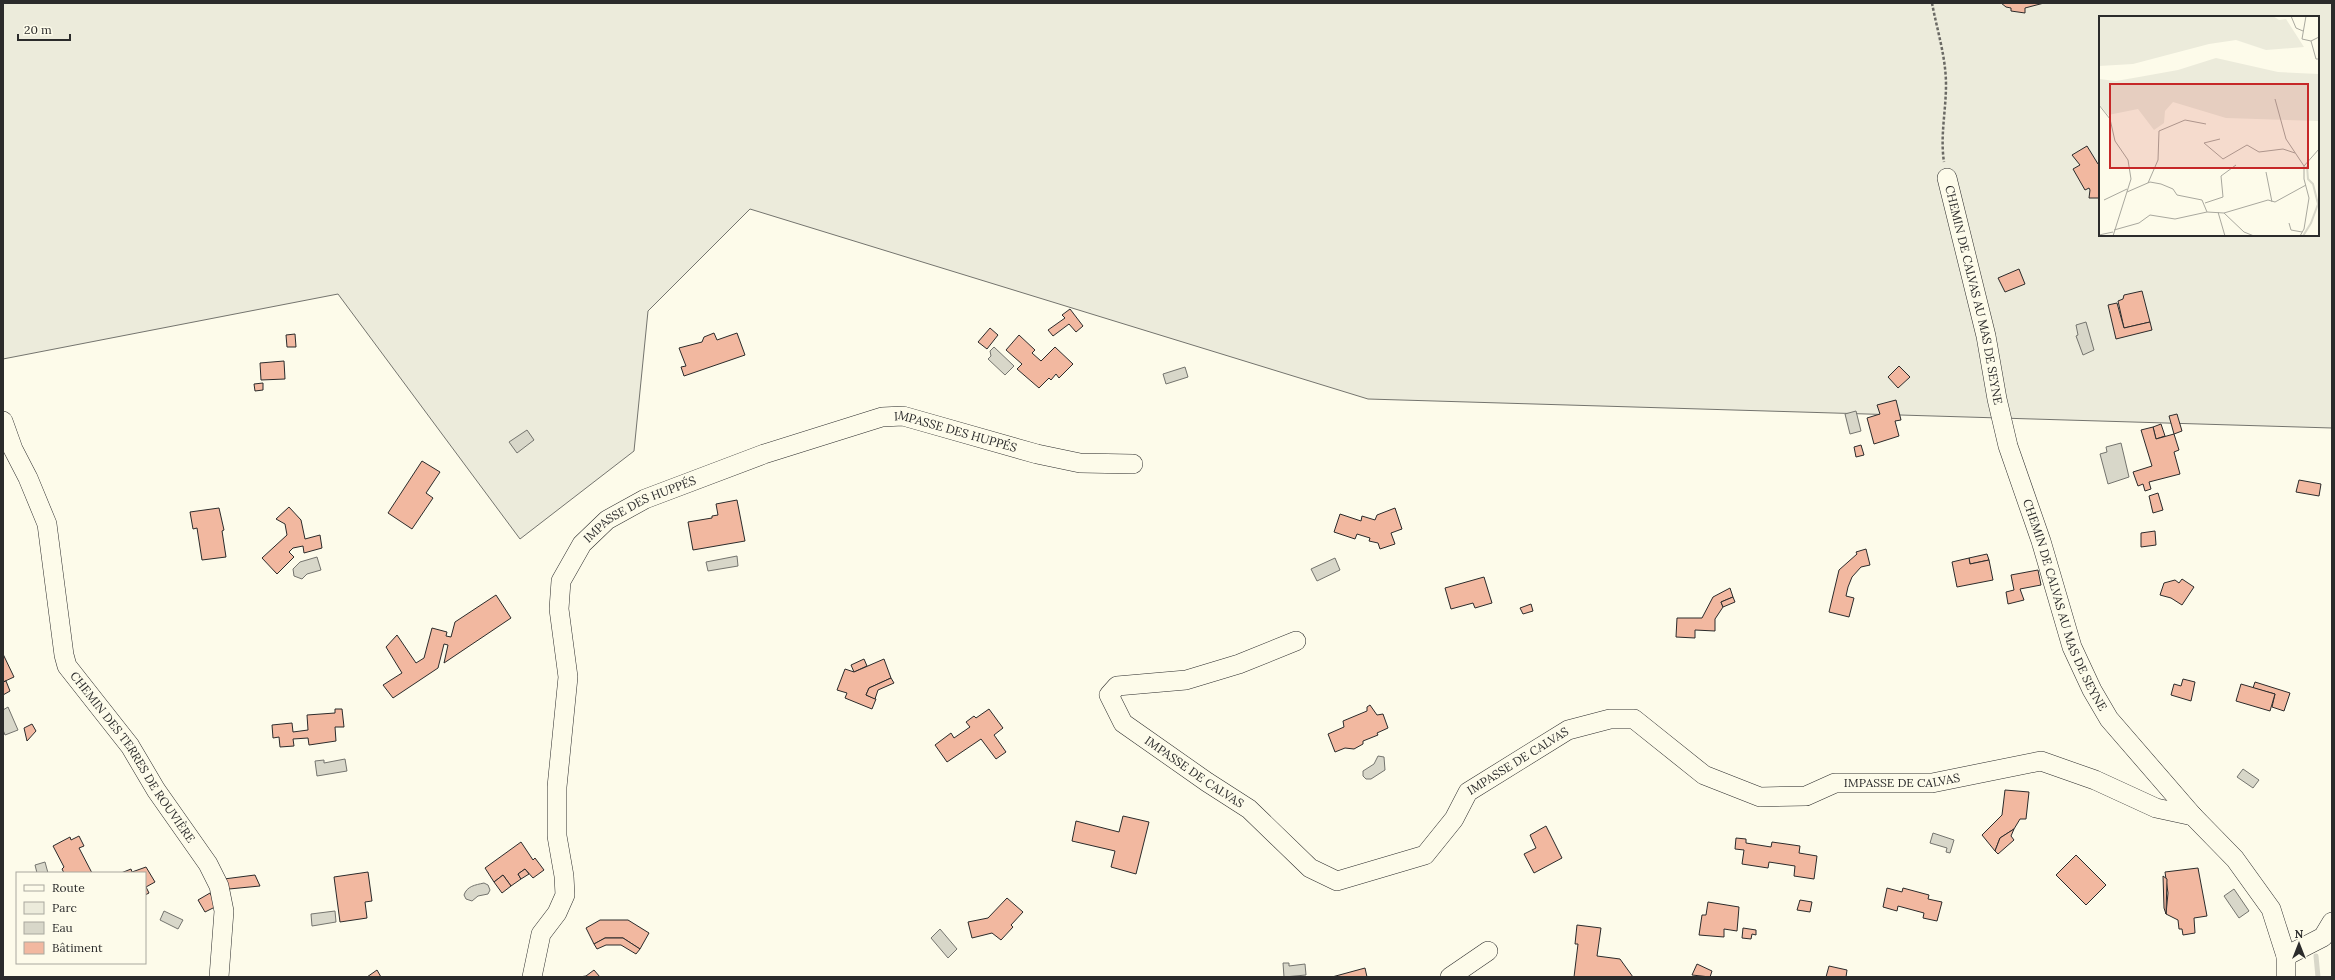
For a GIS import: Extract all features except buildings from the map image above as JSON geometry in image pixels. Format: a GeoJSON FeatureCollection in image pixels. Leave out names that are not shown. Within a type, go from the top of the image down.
{"type":"FeatureCollection","features":[{"type":"Feature","properties":{"kind":"street","name":"CHEMIN DE CALVAS AU MAS DE SEYNE"},"geometry":{"type":"LineString","coordinates":[[1947,178],[1951,201],[1986,336],[1997,399],[2008,446],[2041,541],[2072,647],[2092,690],[2109,719],[2194,816],[2235,859],[2271,909],[2286,956],[2286,977]]}},
{"type":"Feature","properties":{"kind":"street","name":"IMPASSE DES HUPPÉS"},"geometry":{"type":"LineString","coordinates":[[532,977],[541,934],[557,913],[565,895],[564,876],[557,836],[557,787],[568,677],[559,609],[560,581],[582,544],[607,520],[645,499],[764,454],[882,417],[903,416],[1037,454],[1080,463],[1133,464]]}},
{"type":"Feature","properties":{"kind":"street","name":"CHEMIN DES TERRES DE ROUVIÈRE"},"geometry":{"type":"LineString","coordinates":[[3,421],[13,449],[28,478],[47,524],[64,655],[68,666],[130,746],[156,790],[208,864],[219,886],[224,911],[220,977]]}},
{"type":"Feature","properties":{"kind":"street","name":"IMPASSE DE CALVAS"},"geometry":{"type":"LineString","coordinates":[[1296,641],[1239,664],[1186,680],[1117,686],[1109,695],[1123,723],[1207,782],[1249,809],[1310,868],[1337,881],[1425,855],[1454,819],[1468,792],[1568,730],[1610,719],[1634,720],[1704,775],[1760,797],[1806,796],[1835,783],[1932,783],[2041,761],[2095,780],[2156,808],[2194,816]]}},
{"type":"Feature","properties":{"kind":"street"},"geometry":{"type":"LineString","coordinates":[[2286,956],[2323,937],[2332,922]]}},
{"type":"Feature","properties":{"kind":"street"},"geometry":{"type":"LineString","coordinates":[[1450,977],[1488,951]]}},
{"type":"Feature","properties":{"kind":"path"},"geometry":{"type":"LineString","coordinates":[[1932,3],[1943,56],[1946,84],[1943,141],[1947,178]]}},
{"type":"Feature","properties":{"kind":"green space"},"geometry":{"type":"Polygon","coordinates":[[[3,3],[2332,3],[2332,428],[1368,399],[750,209],[648,311],[634,451],[520,539],[338,294],[3,359],[3,3]]]}},
{"type":"Feature","properties":{"kind":"water"},"geometry":{"type":"Polygon","coordinates":[[[2086,322],[2094,350],[2083,355],[2076,336],[2078,335],[2076,325],[2086,322]]]}},
{"type":"Feature","properties":{"kind":"water"},"geometry":{"type":"Polygon","coordinates":[[[994,347],[1014,366],[1005,375],[988,359],[991,356],[990,351],[994,347]]]}},
{"type":"Feature","properties":{"kind":"water"},"geometry":{"type":"Polygon","coordinates":[[[1185,367],[1188,377],[1166,384],[1163,374],[1185,367]]]}},
{"type":"Feature","properties":{"kind":"water"},"geometry":{"type":"Polygon","coordinates":[[[1856,411],[1861,431],[1850,434],[1845,414],[1856,411]]]}},
{"type":"Feature","properties":{"kind":"water"},"geometry":{"type":"Polygon","coordinates":[[[527,430],[534,440],[517,453],[509,442],[527,430]]]}},
{"type":"Feature","properties":{"kind":"water"},"geometry":{"type":"Polygon","coordinates":[[[2121,443],[2129,477],[2108,484],[2100,454],[2107,452],[2106,447],[2121,443]]]}},
{"type":"Feature","properties":{"kind":"water"},"geometry":{"type":"Polygon","coordinates":[[[737,556],[738,566],[708,571],[706,562],[737,556]]]}},
{"type":"Feature","properties":{"kind":"water"},"geometry":{"type":"Polygon","coordinates":[[[317,557],[321,570],[307,574],[302,579],[294,576],[293,569],[300,562],[317,557]]]}},
{"type":"Feature","properties":{"kind":"water"},"geometry":{"type":"Polygon","coordinates":[[[1335,558],[1340,570],[1317,581],[1311,569],[1335,558]]]}},
{"type":"Feature","properties":{"kind":"water"},"geometry":{"type":"Polygon","coordinates":[[[8,707],[18,730],[5,735],[3,730],[3,710],[8,707]]]}},
{"type":"Feature","properties":{"kind":"water"},"geometry":{"type":"Polygon","coordinates":[[[1378,756],[1384,757],[1385,770],[1371,779],[1366,779],[1363,776],[1363,771],[1374,764],[1378,756]]]}},
{"type":"Feature","properties":{"kind":"water"},"geometry":{"type":"Polygon","coordinates":[[[345,759],[347,771],[317,776],[315,761],[324,760],[324,763],[345,759]]]}},
{"type":"Feature","properties":{"kind":"water"},"geometry":{"type":"Polygon","coordinates":[[[2243,769],[2259,780],[2253,788],[2237,777],[2243,769]]]}},
{"type":"Feature","properties":{"kind":"water"},"geometry":{"type":"Polygon","coordinates":[[[1933,833],[1954,840],[1950,853],[1946,852],[1947,848],[1930,843],[1933,833]]]}},
{"type":"Feature","properties":{"kind":"water"},"geometry":{"type":"Polygon","coordinates":[[[45,862],[48,872],[37,872],[35,865],[45,862]]]}},
{"type":"Feature","properties":{"kind":"water"},"geometry":{"type":"Polygon","coordinates":[[[484,883],[488,885],[490,890],[488,894],[478,896],[472,901],[466,899],[464,895],[467,890],[472,886],[484,883]]]}},
{"type":"Feature","properties":{"kind":"water"},"geometry":{"type":"Polygon","coordinates":[[[2234,889],[2249,911],[2239,918],[2224,896],[2234,889]]]}},
{"type":"Feature","properties":{"kind":"water"},"geometry":{"type":"Polygon","coordinates":[[[164,911],[183,920],[178,929],[160,920],[164,911]]]}},
{"type":"Feature","properties":{"kind":"water"},"geometry":{"type":"Polygon","coordinates":[[[335,911],[336,922],[312,926],[311,914],[335,911]]]}},
{"type":"Feature","properties":{"kind":"water"},"geometry":{"type":"Polygon","coordinates":[[[940,929],[957,949],[948,958],[931,938],[940,929]]]}},
{"type":"Feature","properties":{"kind":"water"},"geometry":{"type":"Polygon","coordinates":[[[1283,963],[1289,963],[1289,966],[1305,964],[1306,975],[1284,977],[1283,963]]]}},
{"type":"Feature","properties":{"kind":"waterway"},"geometry":{"type":"LineString","coordinates":[[2316,956],[2318,977]]}}]}
